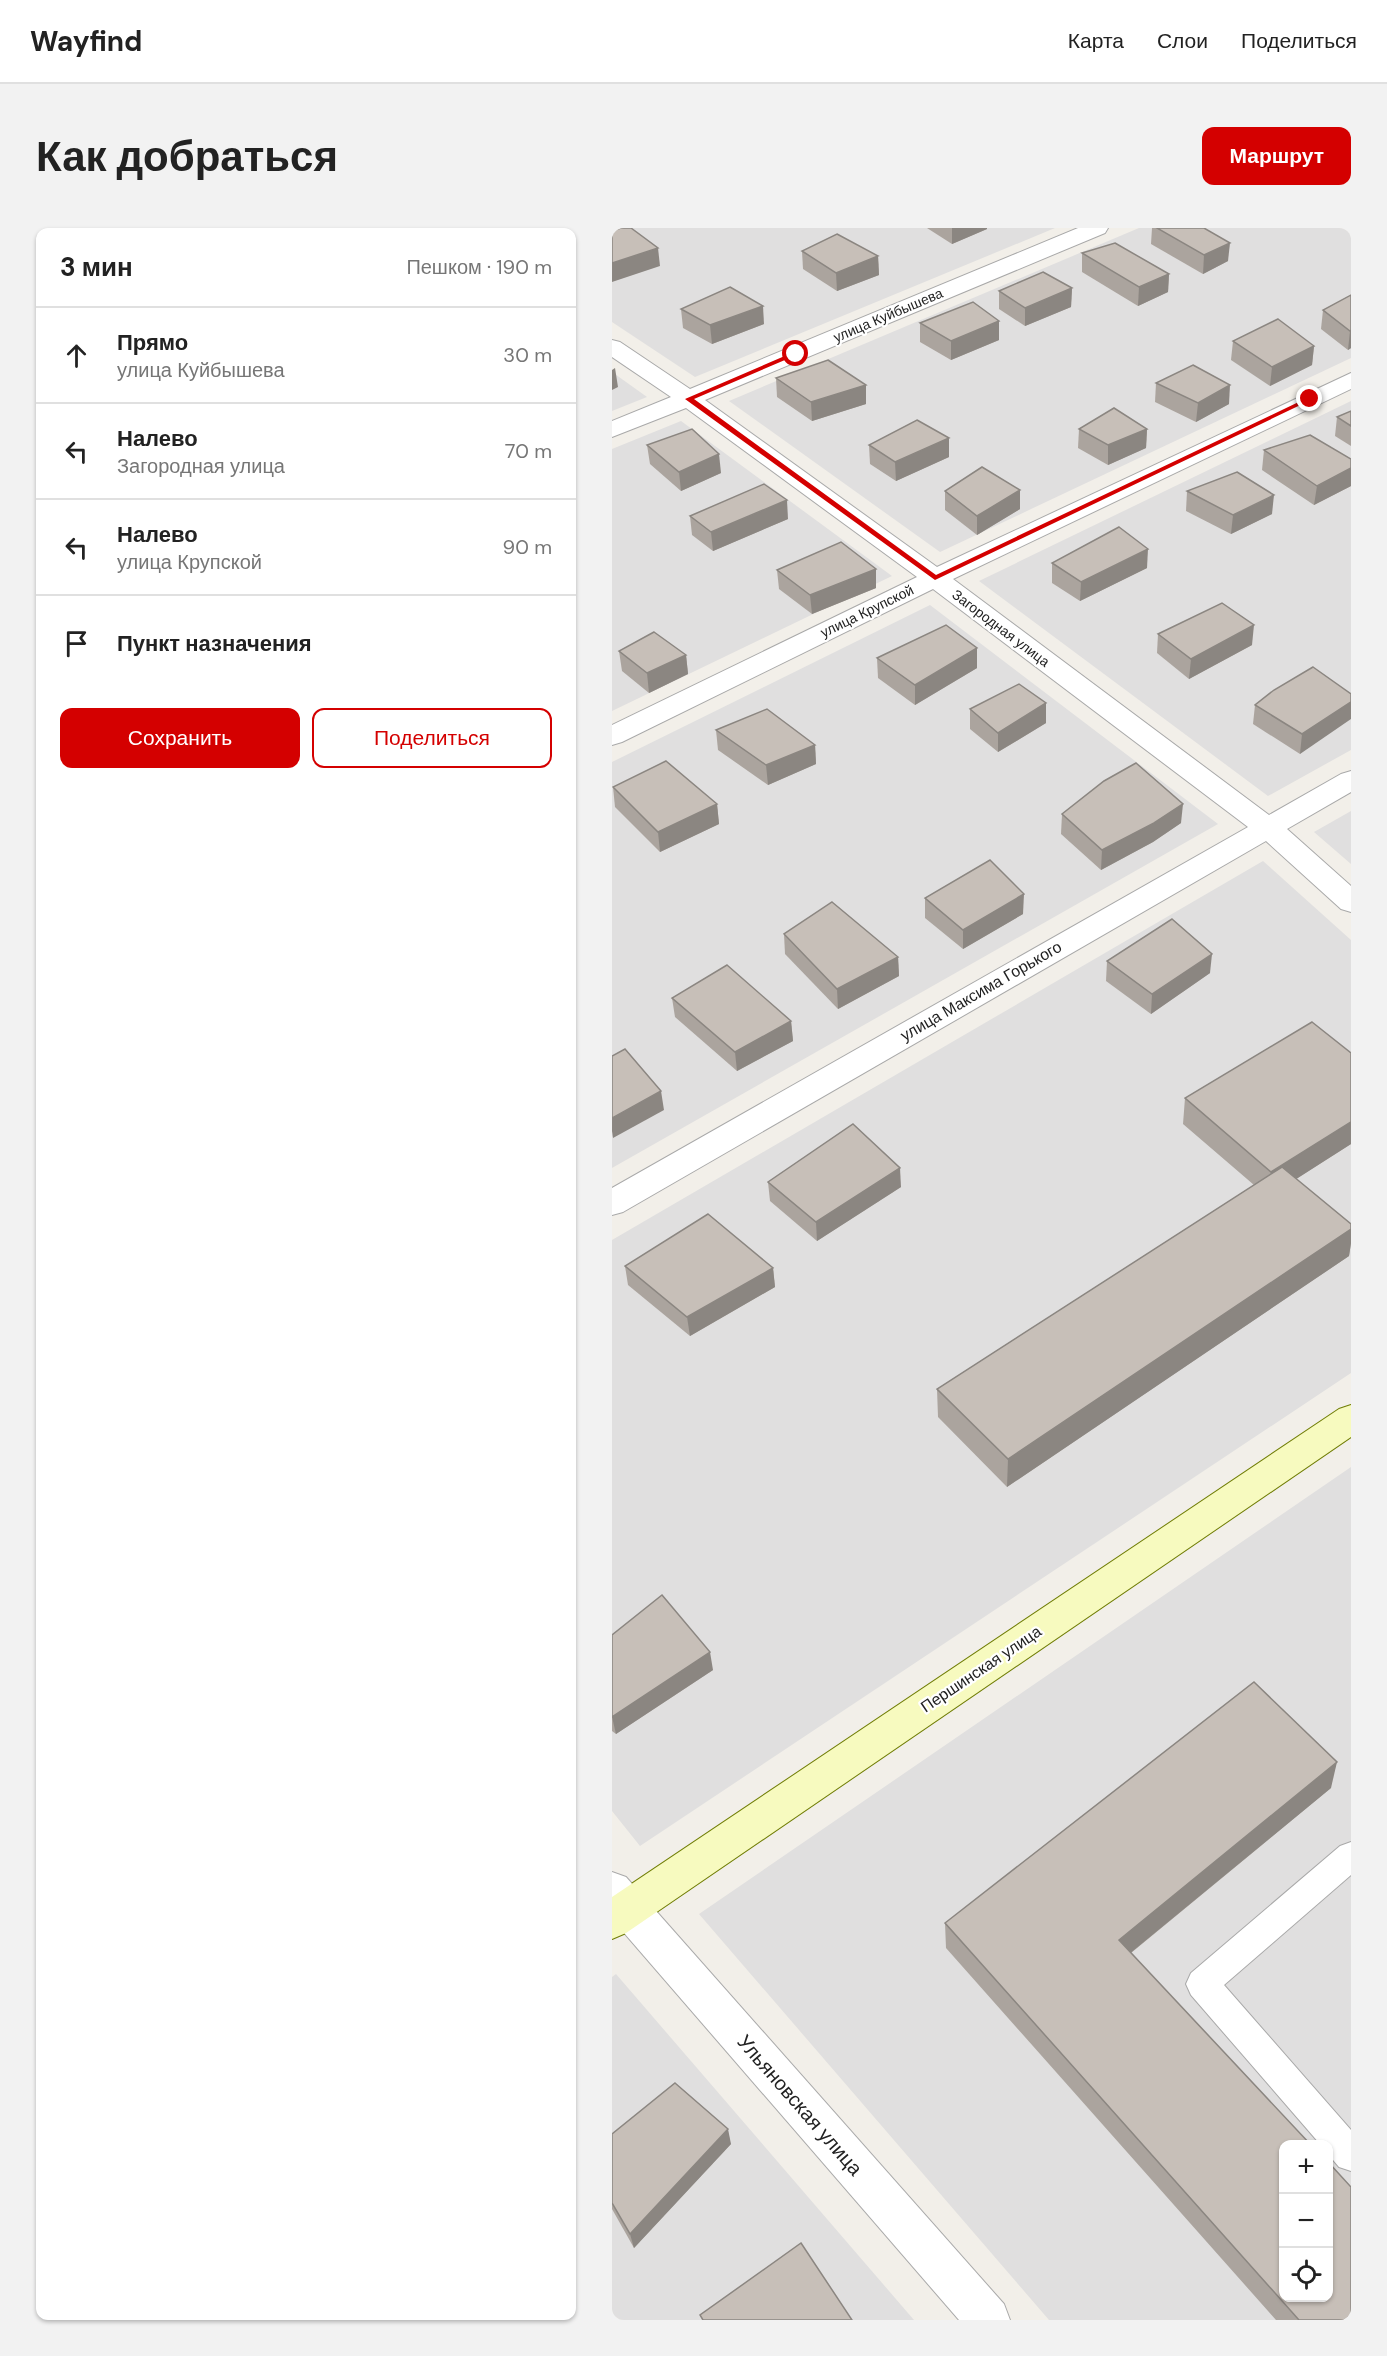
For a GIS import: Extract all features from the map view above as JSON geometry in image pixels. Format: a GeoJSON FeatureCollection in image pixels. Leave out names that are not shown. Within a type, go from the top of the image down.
{"type":"FeatureCollection","features":[{"type":"Feature","properties":{"kind":"street","name":"улица Куйбышева"},"geometry":{"type":"LineString","coordinates":[[612,430],[1097,228]]}},
{"type":"Feature","properties":{"kind":"street","name":"Загородная улица"},"geometry":{"type":"LineString","coordinates":[[612,346],[689,399],[935,578],[1267,827],[1351,902]]}},
{"type":"Feature","properties":{"kind":"street","name":"улица Крупской"},"geometry":{"type":"LineString","coordinates":[[612,736],[935,578],[1351,380]]}},
{"type":"Feature","properties":{"kind":"street","name":"улица Максима Горького"},"geometry":{"type":"LineString","coordinates":[[612,1203],[1351,780]]}},
{"type":"Feature","properties":{"kind":"street","name":"Першинская улица"},"geometry":{"type":"LineString","coordinates":[[617,1906],[1351,1419]]}},
{"type":"Feature","properties":{"kind":"street","name":"Ульяновская улица"},"geometry":{"type":"LineString","coordinates":[[617,1906],[988,2320]]}},
{"type":"Feature","properties":{"kind":"lane"},"geometry":{"type":"LineString","coordinates":[[1351,1856],[1202,1984],[1351,2155]]}},
{"type":"Feature","properties":{"kind":"shaded area"},"geometry":{"type":"Polygon","coordinates":[[[612,228],[1055,228],[695,377],[612,322],[612,228]]]}},
{"type":"Feature","properties":{"kind":"shaded area"},"geometry":{"type":"Polygon","coordinates":[[[1139,228],[1351,228],[1351,358],[940,552],[729,401],[1139,228]]]}},
{"type":"Feature","properties":{"kind":"shaded area"},"geometry":{"type":"Polygon","coordinates":[[[612,372],[647,397],[612,411],[612,372]]]}},
{"type":"Feature","properties":{"kind":"shaded area"},"geometry":{"type":"Polygon","coordinates":[[[1351,401],[1351,750],[1268,796],[979,581],[1351,401]]]}},
{"type":"Feature","properties":{"kind":"shaded area"},"geometry":{"type":"Polygon","coordinates":[[[681,421],[892,576],[612,711],[612,449],[681,421]]]}},
{"type":"Feature","properties":{"kind":"shaded area"},"geometry":{"type":"Polygon","coordinates":[[[930,605],[1218,824],[612,1168],[612,762],[930,605]]]}},
{"type":"Feature","properties":{"kind":"shaded area"},"geometry":{"type":"Polygon","coordinates":[[[1351,811],[1351,864],[1314,832],[1351,811]]]}},
{"type":"Feature","properties":{"kind":"shaded area"},"geometry":{"type":"Polygon","coordinates":[[[1263,861],[1351,940],[1351,1373],[640,1846],[612,1811],[612,1240],[1263,861]]]}},
{"type":"Feature","properties":{"kind":"shaded area"},"geometry":{"type":"Polygon","coordinates":[[[1351,1467],[1351,2320],[1049,2320],[699,1914],[1351,1467]]]}},
{"type":"Feature","properties":{"kind":"shaded area"},"geometry":{"type":"Polygon","coordinates":[[[616,1974],[914,2320],[612,2320],[612,1977],[616,1974]]]}},
{"type":"Feature","properties":{"kind":"building"},"geometry":{"type":"Polygon","coordinates":[[[631,228],[658,248],[612,263],[612,231],[631,228]]]}},
{"type":"Feature","properties":{"kind":"building"},"geometry":{"type":"Polygon","coordinates":[[[1157,228],[1204,228],[1230,243],[1204,255],[1157,228]]]}},
{"type":"Feature","properties":{"kind":"building"},"geometry":{"type":"Polygon","coordinates":[[[837,234],[878,256],[836,273],[802,251],[837,234]]]}},
{"type":"Feature","properties":{"kind":"building"},"geometry":{"type":"Polygon","coordinates":[[[1115,243],[1169,274],[1139,287],[1082,253],[1115,243]]]}},
{"type":"Feature","properties":{"kind":"building"},"geometry":{"type":"Polygon","coordinates":[[[1043,272],[1072,288],[1025,308],[999,291],[1043,272]]]}},
{"type":"Feature","properties":{"kind":"building"},"geometry":{"type":"Polygon","coordinates":[[[730,287],[763,306],[710,325],[681,309],[730,287]]]}},
{"type":"Feature","properties":{"kind":"building"},"geometry":{"type":"Polygon","coordinates":[[[1351,295],[1351,330],[1350,331],[1323,310],[1351,295]]]}},
{"type":"Feature","properties":{"kind":"building"},"geometry":{"type":"Polygon","coordinates":[[[973,302],[999,321],[951,341],[920,323],[973,302]]]}},
{"type":"Feature","properties":{"kind":"building"},"geometry":{"type":"Polygon","coordinates":[[[1278,319],[1314,346],[1272,367],[1233,341],[1278,319]]]}},
{"type":"Feature","properties":{"kind":"building"},"geometry":{"type":"Polygon","coordinates":[[[828,360],[866,385],[811,402],[776,378],[828,360]]]}},
{"type":"Feature","properties":{"kind":"building"},"geometry":{"type":"Polygon","coordinates":[[[1193,365],[1230,385],[1198,403],[1156,383],[1193,365]]]}},
{"type":"Feature","properties":{"kind":"building"},"geometry":{"type":"Polygon","coordinates":[[[1114,408],[1147,429],[1108,445],[1079,429],[1114,408]]]}},
{"type":"Feature","properties":{"kind":"building"},"geometry":{"type":"Polygon","coordinates":[[[1351,411],[1351,426],[1337,417],[1351,411]]]}},
{"type":"Feature","properties":{"kind":"building"},"geometry":{"type":"Polygon","coordinates":[[[917,420],[949,438],[895,462],[869,445],[917,420]]]}},
{"type":"Feature","properties":{"kind":"building"},"geometry":{"type":"Polygon","coordinates":[[[692,429],[719,454],[679,472],[647,445],[692,429]]]}},
{"type":"Feature","properties":{"kind":"building"},"geometry":{"type":"Polygon","coordinates":[[[1310,435],[1351,459],[1351,468],[1317,486],[1264,450],[1310,435]]]}},
{"type":"Feature","properties":{"kind":"building"},"geometry":{"type":"Polygon","coordinates":[[[982,467],[1020,490],[977,516],[945,491],[982,467]]]}},
{"type":"Feature","properties":{"kind":"building"},"geometry":{"type":"Polygon","coordinates":[[[1237,472],[1274,495],[1233,515],[1187,491],[1237,472]]]}},
{"type":"Feature","properties":{"kind":"building"},"geometry":{"type":"Polygon","coordinates":[[[764,484],[787,500],[711,532],[690,516],[764,484]]]}},
{"type":"Feature","properties":{"kind":"building"},"geometry":{"type":"Polygon","coordinates":[[[1119,527],[1148,549],[1081,582],[1052,563],[1119,527]]]}},
{"type":"Feature","properties":{"kind":"building"},"geometry":{"type":"Polygon","coordinates":[[[841,542],[876,569],[810,595],[777,570],[841,542]]]}},
{"type":"Feature","properties":{"kind":"building"},"geometry":{"type":"Polygon","coordinates":[[[1222,603],[1254,625],[1191,659],[1158,634],[1222,603]]]}},
{"type":"Feature","properties":{"kind":"building"},"geometry":{"type":"Polygon","coordinates":[[[946,625],[977,648],[915,685],[877,658],[946,625]]]}},
{"type":"Feature","properties":{"kind":"building"},"geometry":{"type":"Polygon","coordinates":[[[654,632],[686,655],[647,673],[619,651],[654,632]]]}},
{"type":"Feature","properties":{"kind":"building"},"geometry":{"type":"Polygon","coordinates":[[[1313,667],[1351,694],[1351,702],[1302,734],[1255,705],[1274,690],[1313,667]]]}},
{"type":"Feature","properties":{"kind":"building"},"geometry":{"type":"Polygon","coordinates":[[[1019,684],[1046,703],[998,733],[970,709],[1019,684]]]}},
{"type":"Feature","properties":{"kind":"building"},"geometry":{"type":"Polygon","coordinates":[[[767,709],[815,745],[766,765],[716,730],[767,709]]]}},
{"type":"Feature","properties":{"kind":"building"},"geometry":{"type":"Polygon","coordinates":[[[666,761],[717,804],[658,832],[613,787],[666,761]]]}},
{"type":"Feature","properties":{"kind":"building"},"geometry":{"type":"Polygon","coordinates":[[[1136,763],[1183,804],[1154,823],[1102,850],[1062,814],[1104,781],[1136,763]]]}},
{"type":"Feature","properties":{"kind":"building"},"geometry":{"type":"Polygon","coordinates":[[[990,860],[1024,894],[963,930],[925,898],[990,860]]]}},
{"type":"Feature","properties":{"kind":"building"},"geometry":{"type":"Polygon","coordinates":[[[832,902],[898,957],[837,989],[784,934],[832,902]]]}},
{"type":"Feature","properties":{"kind":"building"},"geometry":{"type":"Polygon","coordinates":[[[1172,919],[1212,954],[1152,994],[1107,961],[1172,919]]]}},
{"type":"Feature","properties":{"kind":"building"},"geometry":{"type":"Polygon","coordinates":[[[727,965],[791,1021],[735,1052],[672,998],[727,965]]]}},
{"type":"Feature","properties":{"kind":"building"},"geometry":{"type":"Polygon","coordinates":[[[1312,1022],[1351,1053],[1351,1122],[1271,1172],[1185,1098],[1312,1022]]]}},
{"type":"Feature","properties":{"kind":"building"},"geometry":{"type":"Polygon","coordinates":[[[625,1049],[661,1091],[612,1118],[612,1056],[625,1049]]]}},
{"type":"Feature","properties":{"kind":"building"},"geometry":{"type":"Polygon","coordinates":[[[853,1124],[900,1168],[816,1222],[768,1182],[853,1124]]]}},
{"type":"Feature","properties":{"kind":"building"},"geometry":{"type":"Polygon","coordinates":[[[1282,1167],[1351,1224],[1351,1229],[1008,1459],[937,1389],[1282,1167]]]}},
{"type":"Feature","properties":{"kind":"building"},"geometry":{"type":"Polygon","coordinates":[[[708,1214],[773,1268],[687,1317],[625,1266],[708,1214]]]}},
{"type":"Feature","properties":{"kind":"building"},"geometry":{"type":"Polygon","coordinates":[[[662,1595],[710,1652],[612,1717],[612,1635],[662,1595]]]}},
{"type":"Feature","properties":{"kind":"building"},"geometry":{"type":"Polygon","coordinates":[[[1254,1682],[1337,1762],[1119,1940],[1306,2140],[1279,2140],[1279,2298],[945,1923],[1254,1682]]]}},
{"type":"Feature","properties":{"kind":"building"},"geometry":{"type":"Polygon","coordinates":[[[675,2083],[728,2129],[630,2234],[612,2203],[612,2134],[675,2083]]]}},
{"type":"Feature","properties":{"kind":"building"},"geometry":{"type":"Polygon","coordinates":[[[1333,2167],[1351,2187],[1351,2320],[1299,2320],[1283,2302],[1333,2302],[1333,2167]]]}},
{"type":"Feature","properties":{"kind":"building"},"geometry":{"type":"Polygon","coordinates":[[[801,2243],[852,2320],[703,2320],[700,2315],[801,2243]]]}},
{"type":"Feature","properties":{"kind":"route"},"geometry":{"type":"LineString","coordinates":[[796,354],[689,399],[935,578],[1310,399]]}}]}
